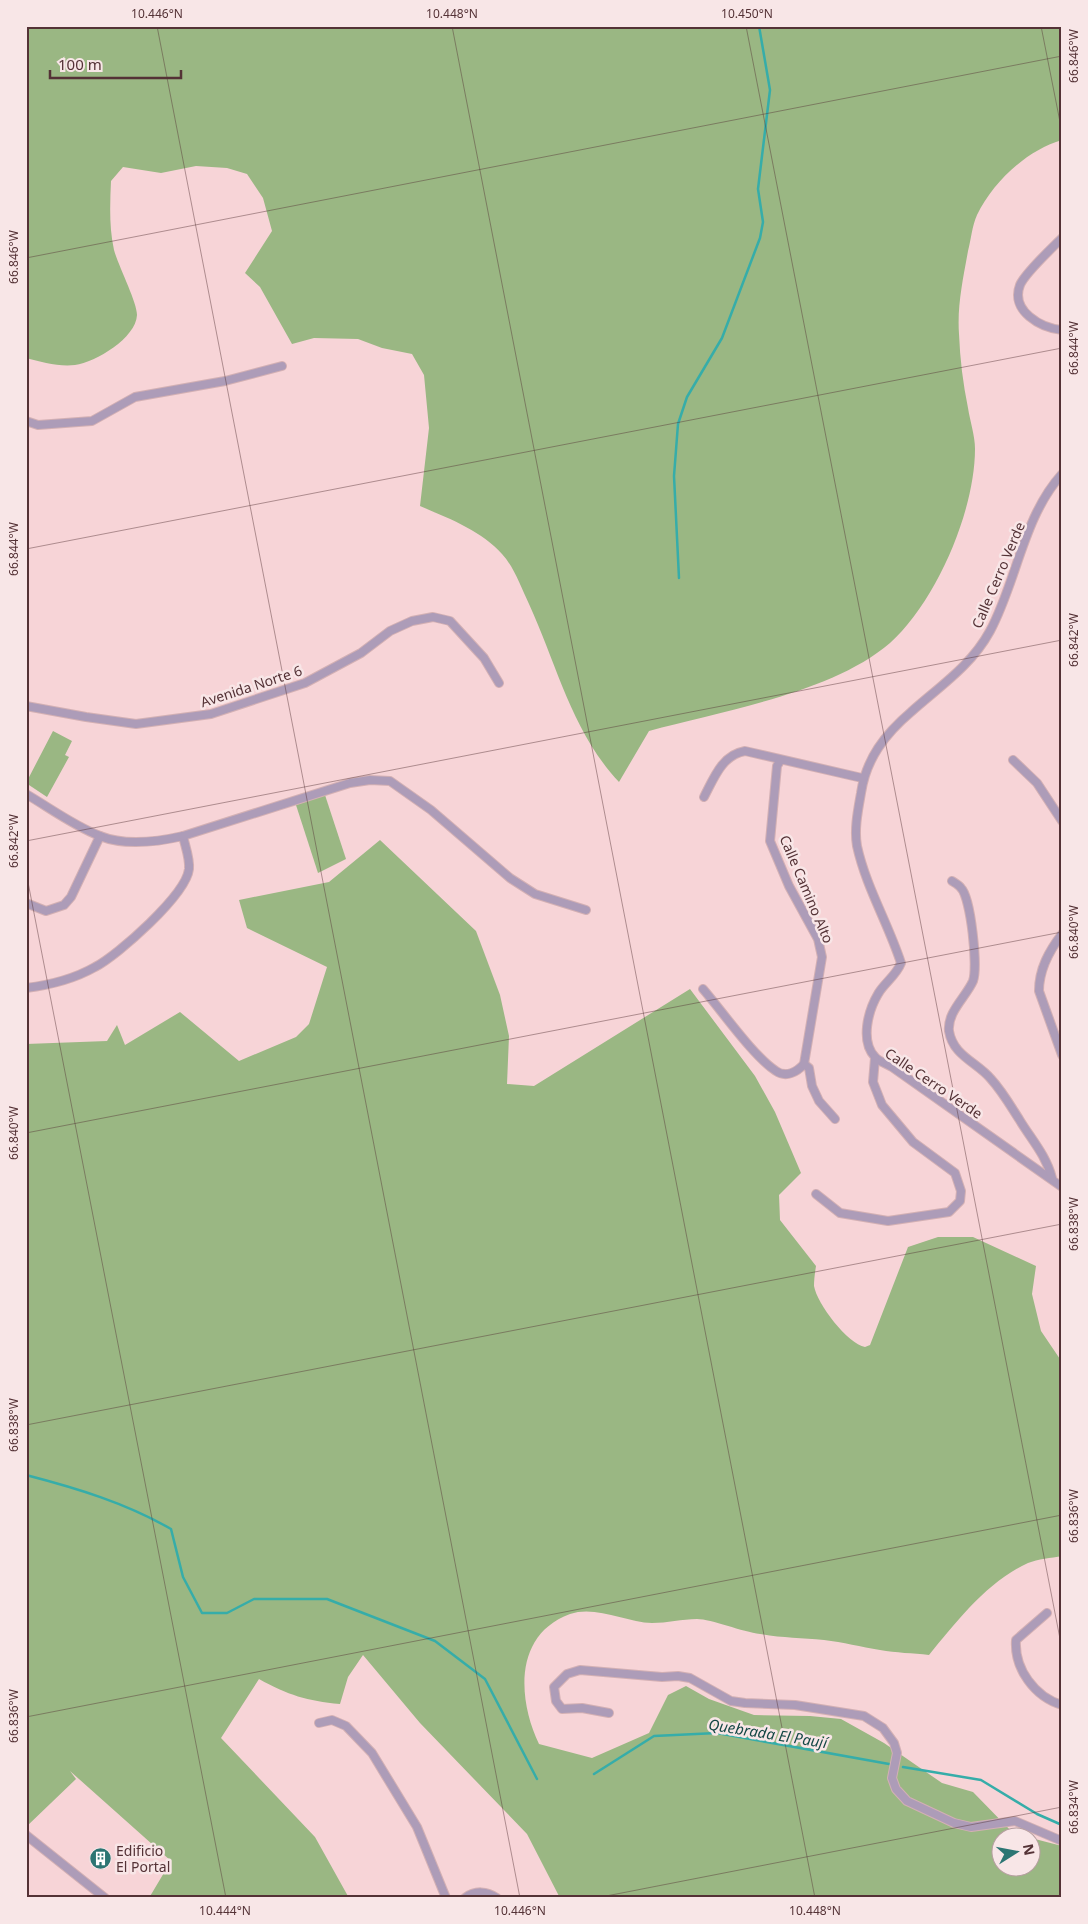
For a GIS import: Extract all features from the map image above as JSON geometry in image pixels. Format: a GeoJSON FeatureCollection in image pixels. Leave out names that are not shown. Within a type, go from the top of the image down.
{"type":"FeatureCollection","features":[{"type":"Feature","properties":{"kind":"street"},"geometry":{"type":"LineString","coordinates":[[1062,238],[1020,285],[1019,300],[1024,312],[1032,320],[1052,329],[1062,330]]}},
{"type":"Feature","properties":{"kind":"street"},"geometry":{"type":"LineString","coordinates":[[26,421],[38,425],[92,421],[135,397],[225,381],[282,366]]}},
{"type":"Feature","properties":{"kind":"street","name":"Calle Cerro Verde"},"geometry":{"type":"LineString","coordinates":[[1062,474],[1042,502],[990,631],[972,659],[890,731],[871,757],[862,778],[857,814],[857,844],[865,873],[900,963],[897,972],[878,993],[871,1012],[866,1031],[867,1040],[875,1058],[892,1067],[1052,1178],[1062,1187]]}},
{"type":"Feature","properties":{"kind":"street","name":"Avenida Norte 6"},"geometry":{"type":"LineString","coordinates":[[26,706],[86,718],[136,724],[211,714],[305,683],[361,653],[390,631],[412,621],[433,617],[450,621],[484,658],[499,683]]}},
{"type":"Feature","properties":{"kind":"street"},"geometry":{"type":"LineString","coordinates":[[704,797],[721,766],[729,758],[745,751],[780,761],[862,778]]}},
{"type":"Feature","properties":{"kind":"street"},"geometry":{"type":"LineString","coordinates":[[1013,760],[1038,783],[1062,821]]}},
{"type":"Feature","properties":{"kind":"street","name":"Calle Camino Alto"},"geometry":{"type":"LineString","coordinates":[[780,761],[777,766],[770,841],[789,886],[818,939],[822,957],[804,1064]]}},
{"type":"Feature","properties":{"kind":"street"},"geometry":{"type":"LineString","coordinates":[[26,794],[100,836],[131,842],[161,841],[183,836],[350,783],[370,780],[390,781],[431,810],[510,878],[535,894],[586,910]]}},
{"type":"Feature","properties":{"kind":"street"},"geometry":{"type":"LineString","coordinates":[[26,903],[46,911],[64,905],[71,897],[100,836]]}},
{"type":"Feature","properties":{"kind":"street"},"geometry":{"type":"LineString","coordinates":[[26,988],[53,984],[90,970],[126,946],[170,900],[186,880],[189,870],[183,836]]}},
{"type":"Feature","properties":{"kind":"street"},"geometry":{"type":"LineString","coordinates":[[952,881],[962,888],[966,900],[975,954],[974,978],[949,1023],[953,1043],[963,1057],[989,1076],[1003,1093],[1048,1163],[1052,1178]]}},
{"type":"Feature","properties":{"kind":"street"},"geometry":{"type":"LineString","coordinates":[[1062,934],[1050,950],[1039,982],[1040,997],[1062,1055]]}},
{"type":"Feature","properties":{"kind":"street"},"geometry":{"type":"LineString","coordinates":[[703,989],[754,1050],[777,1072],[789,1074],[800,1069],[804,1064],[809,1068],[812,1086],[819,1101],[835,1119]]}},
{"type":"Feature","properties":{"kind":"street"},"geometry":{"type":"LineString","coordinates":[[816,1194],[840,1213],[888,1221],[949,1212],[960,1200],[961,1191],[955,1173],[913,1142],[882,1106],[873,1082],[875,1058]]}},
{"type":"Feature","properties":{"kind":"street"},"geometry":{"type":"LineString","coordinates":[[1047,1614],[1016,1640],[1015,1652],[1032,1687],[1048,1701],[1062,1705]]}},
{"type":"Feature","properties":{"kind":"street"},"geometry":{"type":"LineString","coordinates":[[609,1713],[582,1708],[562,1709],[556,1701],[554,1687],[566,1674],[580,1670],[653,1677],[678,1676],[690,1678],[731,1701],[795,1705],[864,1716],[883,1728],[894,1743],[897,1753],[892,1778],[896,1789],[906,1801],[954,1823],[970,1827],[1015,1821],[1062,1841]]}},
{"type":"Feature","properties":{"kind":"street"},"geometry":{"type":"LineString","coordinates":[[319,1722],[332,1720],[346,1726],[372,1752],[417,1827],[446,1898]]}},
{"type":"Feature","properties":{"kind":"street"},"geometry":{"type":"LineString","coordinates":[[26,1835],[105,1898]]}},
{"type":"Feature","properties":{"kind":"street"},"geometry":{"type":"LineString","coordinates":[[465,1898],[481,1892],[490,1893],[497,1898]]}},
{"type":"Feature","properties":{"kind":"green space"},"geometry":{"type":"Polygon","coordinates":[[[26,26],[1062,26],[1062,140],[1036,151],[1012,169],[984,203],[977,215],[973,228],[961,292],[959,324],[963,381],[975,444],[973,473],[968,500],[950,554],[923,604],[890,643],[866,660],[838,675],[808,688],[742,708],[649,731],[619,782],[589,742],[577,720],[529,604],[506,559],[485,538],[453,520],[420,506],[429,428],[424,375],[412,354],[382,348],[358,339],[314,338],[292,344],[260,287],[245,273],[272,231],[263,198],[247,174],[227,168],[196,166],[161,173],[123,167],[111,181],[112,241],[136,309],[135,324],[130,332],[114,348],[84,363],[75,365],[50,364],[26,358],[26,26]]]}},
{"type":"Feature","properties":{"kind":"green space"},"geometry":{"type":"Polygon","coordinates":[[[53,731],[72,741],[65,755],[69,757],[47,797],[26,783],[53,731]]]}},
{"type":"Feature","properties":{"kind":"green space"},"geometry":{"type":"Polygon","coordinates":[[[325,795],[346,859],[318,873],[296,805],[325,795]]]}},
{"type":"Feature","properties":{"kind":"green space"},"geometry":{"type":"Polygon","coordinates":[[[380,840],[476,931],[500,995],[509,1036],[507,1084],[534,1086],[690,989],[755,1076],[775,1112],[801,1173],[779,1195],[780,1220],[816,1266],[814,1286],[821,1303],[842,1331],[858,1344],[865,1347],[870,1345],[908,1247],[938,1237],[973,1237],[1036,1266],[1032,1294],[1041,1331],[1062,1362],[1062,1556],[1028,1563],[999,1580],[974,1603],[929,1655],[886,1651],[824,1640],[753,1633],[703,1620],[691,1619],[652,1623],[590,1611],[570,1614],[551,1624],[538,1637],[530,1653],[525,1670],[525,1689],[527,1708],[539,1744],[592,1758],[649,1733],[668,1695],[686,1686],[709,1699],[754,1715],[810,1716],[841,1719],[884,1743],[942,1783],[973,1792],[1006,1826],[990,1826],[990,1876],[1040,1876],[1040,1840],[1062,1846],[1062,1898],[1044,1898],[1043,1895],[1008,1898],[560,1898],[527,1834],[420,1723],[363,1655],[348,1677],[340,1704],[298,1696],[259,1679],[221,1738],[315,1837],[349,1898],[149,1898],[171,1861],[70,1771],[76,1779],[26,1827],[26,1044],[107,1041],[117,1025],[125,1045],[180,1012],[239,1061],[296,1037],[309,1024],[327,967],[247,928],[239,900],[329,882],[380,840]]]}},
{"type":"Feature","properties":{"kind":"waterway"},"geometry":{"type":"LineString","coordinates":[[679,578],[674,476],[678,424],[687,397],[722,338],[760,238],[763,222],[758,189],[770,90],[759,26]]}},
{"type":"Feature","properties":{"kind":"waterway","name":"Quebrada El Paují"},"geometry":{"type":"LineString","coordinates":[[26,1475],[119,1504],[171,1529],[183,1577],[202,1613],[227,1613],[254,1599],[327,1599],[435,1641],[485,1679],[537,1779]]}},
{"type":"Feature","properties":{"kind":"waterway","name":"Quebrada El Paují"},"geometry":{"type":"LineString","coordinates":[[594,1774],[654,1736],[717,1733],[889,1764]]}},
{"type":"Feature","properties":{"kind":"waterway","name":"Quebrada El Paují"},"geometry":{"type":"LineString","coordinates":[[903,1767],[981,1780],[1037,1814],[1062,1825]]}},
{"type":"Feature","properties":{"kind":"place","name":"Edificio El Portal"},"geometry":{"type":"Point","coordinates":[100,1858]}}]}
